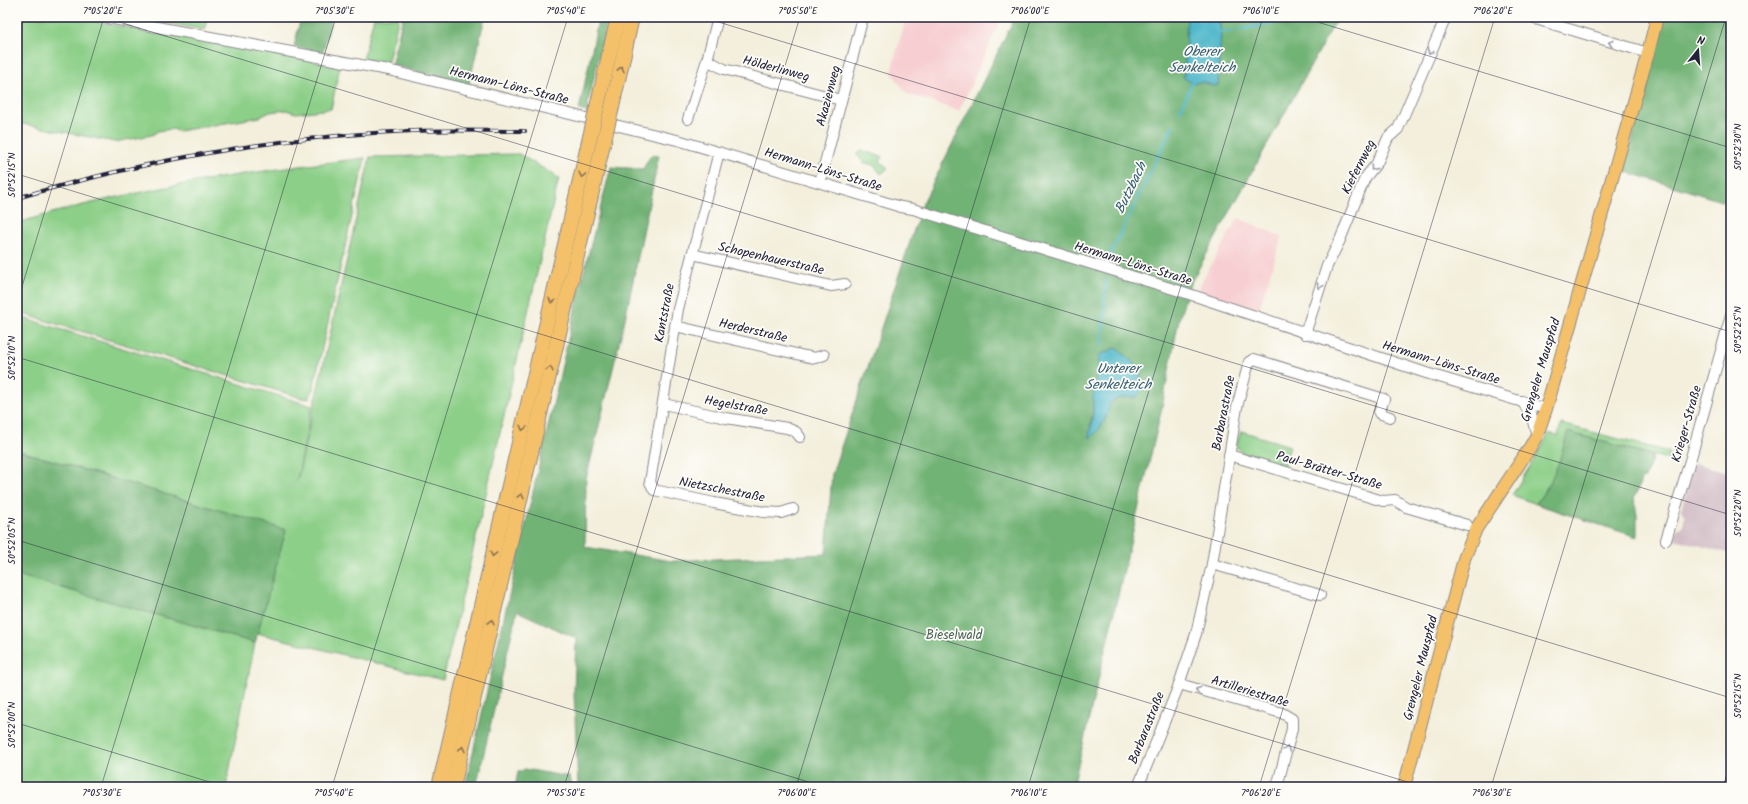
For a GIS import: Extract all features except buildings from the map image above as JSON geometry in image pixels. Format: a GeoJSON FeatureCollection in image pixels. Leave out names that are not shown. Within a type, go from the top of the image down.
{"type":"FeatureCollection","features":[{"type":"Feature","properties":{"kind":"highway"},"geometry":{"type":"LineString","coordinates":[[453,787],[597,138],[598,103],[618,17]]}},
{"type":"Feature","properties":{"kind":"highway"},"geometry":{"type":"LineString","coordinates":[[439,787],[597,138],[612,106],[632,17]]}},
{"type":"Feature","properties":{"kind":"main road","name":"Grengeler Mauspfad"},"geometry":{"type":"LineString","coordinates":[[1404,787],[1464,559],[1476,529],[1491,504],[1524,458],[1537,435],[1546,409],[1648,54],[1657,17]]}},
{"type":"Feature","properties":{"kind":"street","name":"Hermann-Löns-Straße"},"geometry":{"type":"LineString","coordinates":[[103,17],[375,67],[588,118],[719,152],[901,207],[913,209],[1183,292],[1305,334],[1546,409]]}},
{"type":"Feature","properties":{"kind":"street"},"geometry":{"type":"LineString","coordinates":[[688,119],[707,60],[718,17]]}},
{"type":"Feature","properties":{"kind":"street","name":"Akazienweg"},"geometry":{"type":"LineString","coordinates":[[820,182],[863,17]]}},
{"type":"Feature","properties":{"kind":"street","name":"Kiefernweg"},"geometry":{"type":"LineString","coordinates":[[1305,334],[1327,266],[1365,178],[1377,163],[1388,138],[1398,129],[1446,17]]}},
{"type":"Feature","properties":{"kind":"street"},"geometry":{"type":"LineString","coordinates":[[1529,17],[1648,54]]}},
{"type":"Feature","properties":{"kind":"street","name":"Hölderlinweg"},"geometry":{"type":"LineString","coordinates":[[707,60],[724,69],[841,100]]}},
{"type":"Feature","properties":{"kind":"street","name":"Kantstraße"},"geometry":{"type":"LineString","coordinates":[[650,482],[681,297],[719,152]]}},
{"type":"Feature","properties":{"kind":"street","name":"Schopenhauerstraße"},"geometry":{"type":"LineString","coordinates":[[692,254],[830,286],[845,284]]}},
{"type":"Feature","properties":{"kind":"street","name":"Krieger-Straße"},"geometry":{"type":"LineString","coordinates":[[1666,540],[1731,315]]}},
{"type":"Feature","properties":{"kind":"street","name":"Herderstraße"},"geometry":{"type":"LineString","coordinates":[[675,326],[815,358],[824,355]]}},
{"type":"Feature","properties":{"kind":"street","name":"Barbarastraße"},"geometry":{"type":"LineString","coordinates":[[1138,787],[1179,684],[1196,634],[1212,564],[1238,400],[1248,362],[1254,359],[1384,399],[1380,413],[1390,417]]}},
{"type":"Feature","properties":{"kind":"street"},"geometry":{"type":"LineString","coordinates":[[1522,401],[1531,415],[1537,435]]}},
{"type":"Feature","properties":{"kind":"street","name":"Hegelstraße"},"geometry":{"type":"LineString","coordinates":[[664,404],[738,420],[787,428],[796,432],[800,437]]}},
{"type":"Feature","properties":{"kind":"street","name":"Paul-Brätter-Straße"},"geometry":{"type":"LineString","coordinates":[[1229,455],[1384,501],[1395,500],[1406,507],[1467,525]]}},
{"type":"Feature","properties":{"kind":"street","name":"Nietzschestraße"},"geometry":{"type":"LineString","coordinates":[[650,482],[654,490],[730,506],[781,513],[793,509]]}},
{"type":"Feature","properties":{"kind":"street"},"geometry":{"type":"LineString","coordinates":[[1212,564],[1320,595]]}},
{"type":"Feature","properties":{"kind":"street","name":"Artilleriestraße"},"geometry":{"type":"LineString","coordinates":[[1179,684],[1282,713],[1292,719],[1292,729],[1277,787]]}},
{"type":"Feature","properties":{"kind":"shaded area"},"geometry":{"type":"Polygon","coordinates":[[[906,17],[1002,17],[959,111],[907,94],[891,72],[906,17]]]}},
{"type":"Feature","properties":{"kind":"shaded area"},"geometry":{"type":"Polygon","coordinates":[[[1238,218],[1282,237],[1258,312],[1200,293],[1198,288],[1238,218]]]}},
{"type":"Feature","properties":{"kind":"shaded area"},"geometry":{"type":"Polygon","coordinates":[[[1694,463],[1731,473],[1731,554],[1674,539],[1677,529],[1683,526],[1685,516],[1681,510],[1694,463]]]}},
{"type":"Feature","properties":{"kind":"green space"},"geometry":{"type":"Polygon","coordinates":[[[25,17],[70,17],[340,66],[331,109],[296,113],[286,110],[270,112],[260,117],[179,131],[172,129],[158,131],[152,135],[115,142],[17,123],[17,53],[25,17]]]}},
{"type":"Feature","properties":{"kind":"green space"},"geometry":{"type":"Polygon","coordinates":[[[133,17],[208,17],[204,30],[133,17]]]}},
{"type":"Feature","properties":{"kind":"green space"},"geometry":{"type":"Polygon","coordinates":[[[301,17],[332,17],[323,52],[294,47],[301,17]]]}},
{"type":"Feature","properties":{"kind":"green space"},"geometry":{"type":"Polygon","coordinates":[[[374,17],[399,17],[387,64],[363,59],[374,17]]]}},
{"type":"Feature","properties":{"kind":"green space"},"geometry":{"type":"Polygon","coordinates":[[[403,17],[485,17],[469,84],[391,65],[403,17]]]}},
{"type":"Feature","properties":{"kind":"green space"},"geometry":{"type":"Polygon","coordinates":[[[599,17],[608,17],[586,112],[579,110],[599,17]]]}},
{"type":"Feature","properties":{"kind":"green space","name":"Bieselwald"},"geometry":{"type":"Polygon","coordinates":[[[1015,17],[1187,17],[1184,78],[1213,86],[1221,32],[1218,17],[1338,17],[1190,284],[1179,319],[1161,412],[1073,787],[578,787],[574,693],[576,638],[517,611],[476,787],[465,787],[582,279],[611,167],[643,169],[651,155],[659,156],[625,319],[586,479],[585,547],[672,561],[826,554],[832,474],[923,203],[1015,17]],[[1118,349],[1103,353],[1097,369],[1090,438],[1103,422],[1108,413],[1110,403],[1120,398],[1136,397],[1144,389],[1139,369],[1118,349]]]}},
{"type":"Feature","properties":{"kind":"green space"},"geometry":{"type":"Polygon","coordinates":[[[1664,17],[1731,17],[1731,204],[1624,171],[1664,17]]]}},
{"type":"Feature","properties":{"kind":"green space"},"geometry":{"type":"Polygon","coordinates":[[[861,150],[883,157],[880,161],[888,168],[881,174],[873,165],[863,162],[857,155],[861,150]]]}},
{"type":"Feature","properties":{"kind":"green space"},"geometry":{"type":"Polygon","coordinates":[[[519,154],[559,178],[443,680],[257,633],[286,530],[17,450],[17,316],[312,406],[297,481],[370,157],[519,154]]]}},
{"type":"Feature","properties":{"kind":"green space"},"geometry":{"type":"Polygon","coordinates":[[[365,158],[312,393],[309,398],[305,399],[17,312],[17,223],[102,200],[146,191],[277,169],[365,158]]]}},
{"type":"Feature","properties":{"kind":"green space"},"geometry":{"type":"Polygon","coordinates":[[[1561,424],[1669,452],[1670,460],[1568,432],[1559,462],[1550,483],[1536,504],[1512,495],[1549,433],[1558,436],[1561,424]]]}},
{"type":"Feature","properties":{"kind":"green space"},"geometry":{"type":"Polygon","coordinates":[[[1241,431],[1290,446],[1284,466],[1243,454],[1236,446],[1241,431]]]}},
{"type":"Feature","properties":{"kind":"green space"},"geometry":{"type":"Polygon","coordinates":[[[1568,432],[1653,456],[1645,478],[1642,478],[1634,498],[1637,515],[1637,537],[1536,504],[1550,483],[1559,462],[1568,432]]]}},
{"type":"Feature","properties":{"kind":"green space"},"geometry":{"type":"Polygon","coordinates":[[[17,450],[286,530],[255,643],[17,575],[17,450]]]}},
{"type":"Feature","properties":{"kind":"green space"},"geometry":{"type":"Polygon","coordinates":[[[17,575],[255,643],[226,787],[17,787],[17,575]]]}},
{"type":"Feature","properties":{"kind":"green space"},"geometry":{"type":"Polygon","coordinates":[[[525,769],[569,777],[571,787],[515,787],[518,772],[525,769]]]}},
{"type":"Feature","properties":{"kind":"water","name":"Oberer Senkelteich"},"geometry":{"type":"Polygon","coordinates":[[[1187,17],[1218,17],[1221,32],[1218,85],[1213,86],[1205,82],[1192,83],[1184,78],[1187,17]]]}},
{"type":"Feature","properties":{"kind":"water","name":"Unterer Senkelteich"},"geometry":{"type":"Polygon","coordinates":[[[1114,348],[1118,349],[1138,367],[1144,389],[1136,397],[1120,398],[1110,403],[1108,413],[1103,422],[1090,438],[1089,436],[1093,416],[1093,396],[1097,379],[1099,357],[1102,353],[1110,351],[1114,348]]]}},
{"type":"Feature","properties":{"kind":"waterway","name":"Butzbach"},"geometry":{"type":"LineString","coordinates":[[1239,30],[1285,21],[1292,17]]}},
{"type":"Feature","properties":{"kind":"waterway","name":"Butzbach"},"geometry":{"type":"LineString","coordinates":[[1221,32],[1233,31]]}},
{"type":"Feature","properties":{"kind":"waterway","name":"Butzbach"},"geometry":{"type":"LineString","coordinates":[[1180,111],[1192,83]]}},
{"type":"Feature","properties":{"kind":"waterway","name":"Butzbach"},"geometry":{"type":"LineString","coordinates":[[1108,259],[1173,126]]}},
{"type":"Feature","properties":{"kind":"waterway","name":"Butzbach"},"geometry":{"type":"LineString","coordinates":[[1102,346],[1106,281]]}},
{"type":"Feature","properties":{"kind":"railway"},"geometry":{"type":"LineString","coordinates":[[17,198],[66,184],[164,161],[263,144],[313,138],[413,131],[525,131]]}}]}
